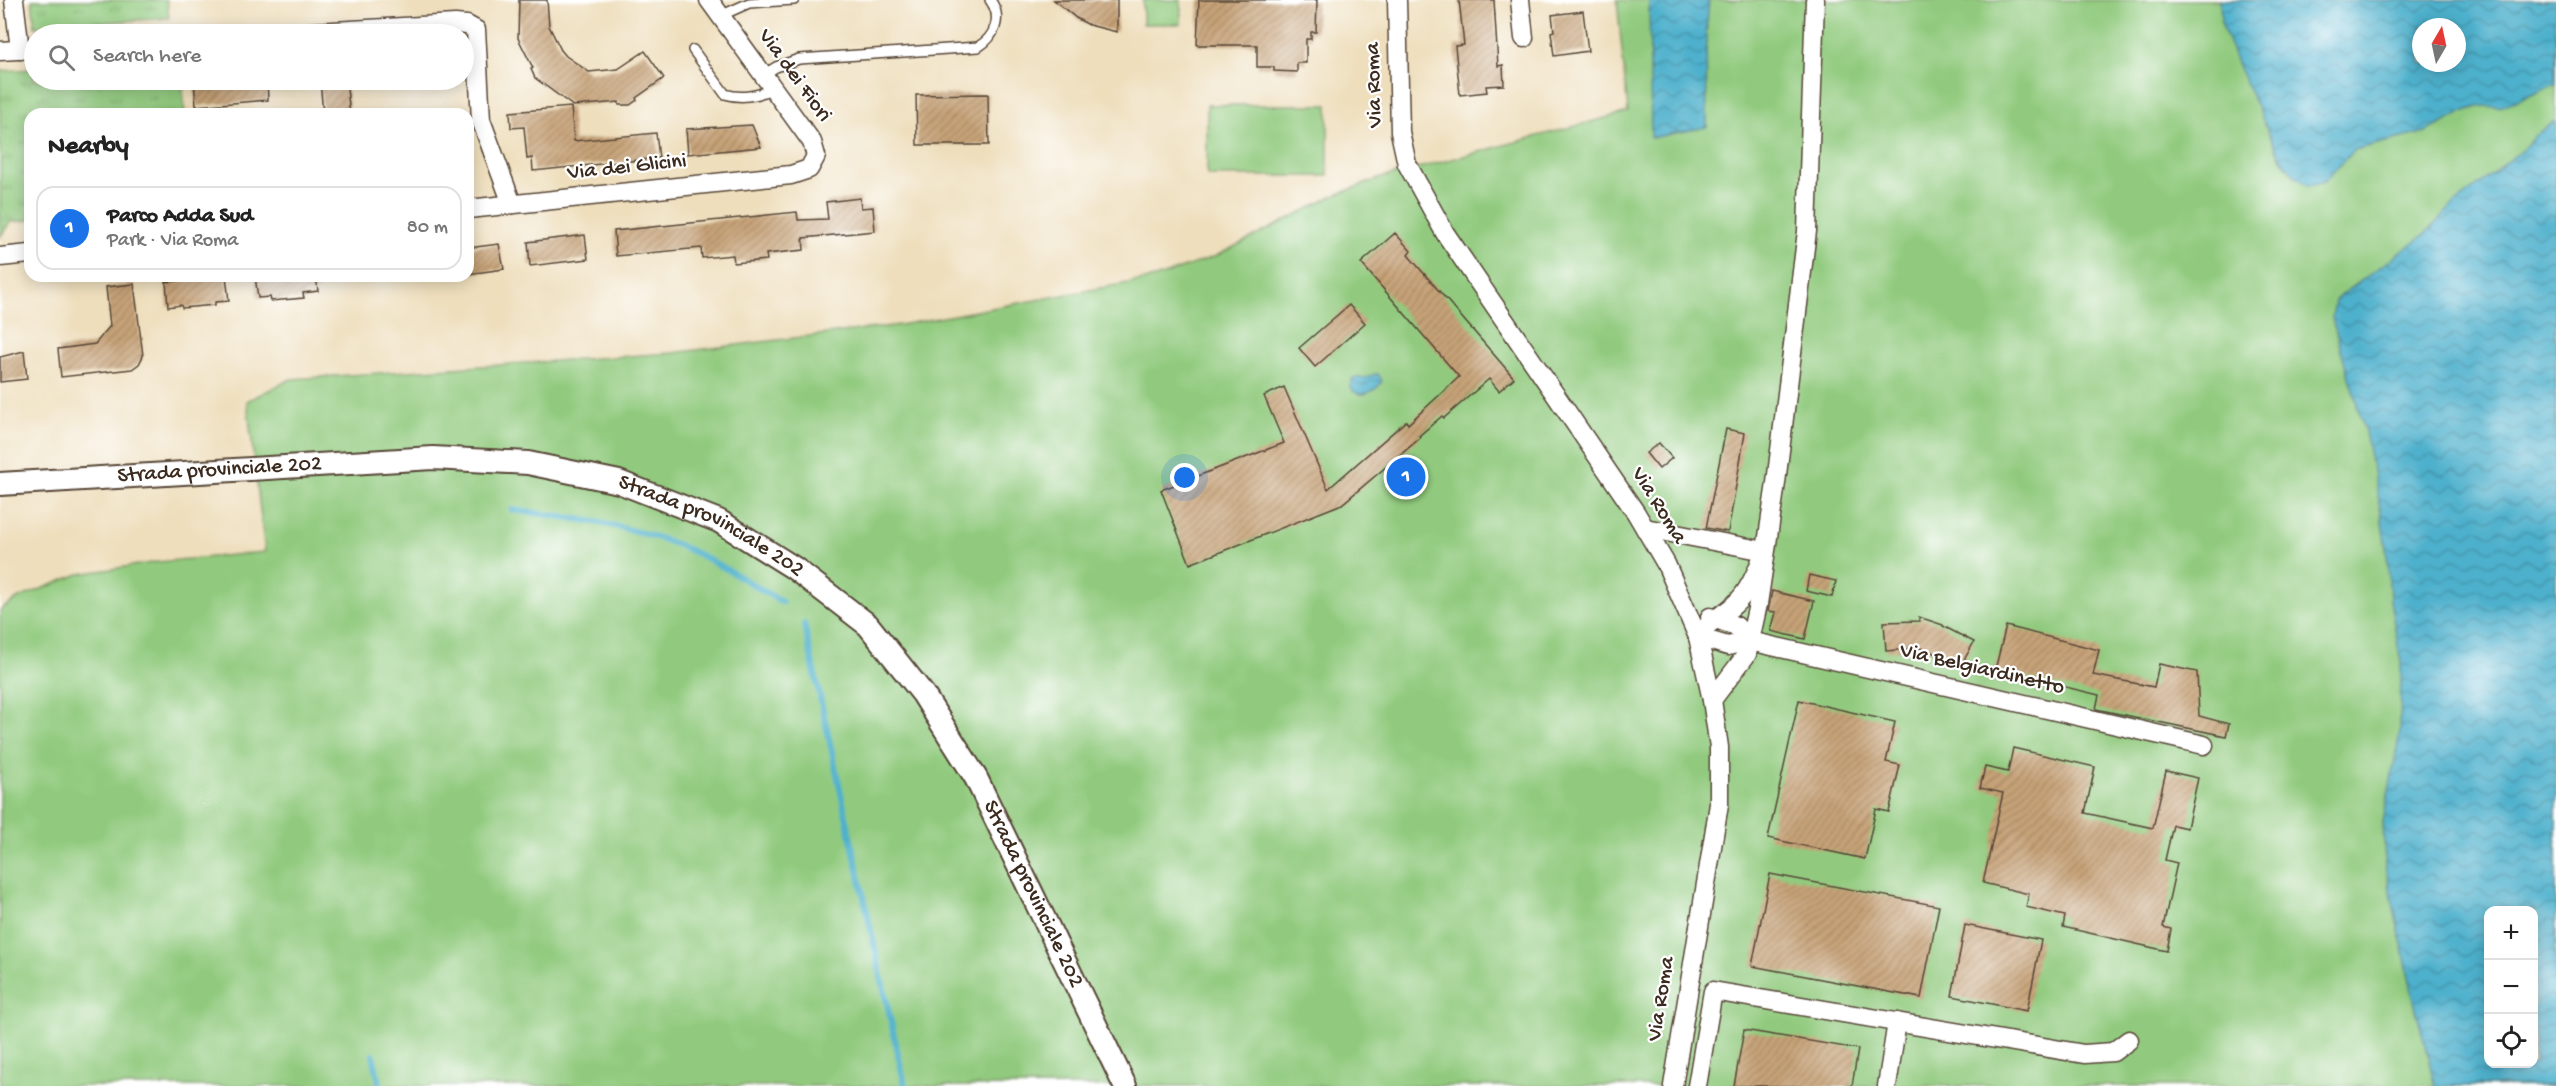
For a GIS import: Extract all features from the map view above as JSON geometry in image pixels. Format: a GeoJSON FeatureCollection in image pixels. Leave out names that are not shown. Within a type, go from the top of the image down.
{"type":"FeatureCollection","features":[{"type":"Feature","properties":{"kind":"street"},"geometry":{"type":"LineString","coordinates":[[14,0],[24,38]]}},
{"type":"Feature","properties":{"kind":"street","name":"Via dei Fiori"},"geometry":{"type":"LineString","coordinates":[[709,0],[816,149],[816,156],[809,169],[791,175]]}},
{"type":"Feature","properties":{"kind":"street","name":"Via Roma"},"geometry":{"type":"LineString","coordinates":[[1397,0],[1400,132],[1407,165],[1445,233],[1645,528],[1666,564],[1698,637],[1712,700],[1719,747],[1719,804],[1673,1086]]}},
{"type":"Feature","properties":{"kind":"street"},"geometry":{"type":"LineString","coordinates":[[1520,0],[1524,38]]}},
{"type":"Feature","properties":{"kind":"street"},"geometry":{"type":"LineString","coordinates":[[1712,700],[1747,654],[1758,604],[1776,483],[1807,231],[1815,0]]}},
{"type":"Feature","properties":{"kind":"street"},"geometry":{"type":"LineString","coordinates":[[474,29],[476,30],[481,120],[512,204]]}},
{"type":"Feature","properties":{"kind":"street"},"geometry":{"type":"LineString","coordinates":[[0,51],[24,49]]}},
{"type":"Feature","properties":{"kind":"street","name":"Via dei Glicini"},"geometry":{"type":"LineString","coordinates":[[474,208],[791,175]]}},
{"type":"Feature","properties":{"kind":"street"},"geometry":{"type":"LineString","coordinates":[[0,257],[24,255]]}},
{"type":"Feature","properties":{"kind":"street","name":"Strada provinciale 202"},"geometry":{"type":"LineString","coordinates":[[2,483],[433,458],[516,462],[619,482],[719,521],[794,568],[868,625],[923,694],[976,778],[1125,1086]]}},
{"type":"Feature","properties":{"kind":"street"},"geometry":{"type":"LineString","coordinates":[[1645,528],[1765,551]]}},
{"type":"Feature","properties":{"kind":"street"},"geometry":{"type":"LineString","coordinates":[[1750,641],[1728,646],[1698,637],[1706,624],[1744,596],[1765,551]]}},
{"type":"Feature","properties":{"kind":"street"},"geometry":{"type":"LineString","coordinates":[[1687,608],[1700,615],[1716,618],[1736,626],[1750,641]]}},
{"type":"Feature","properties":{"kind":"street","name":"Via Belgiardinetto"},"geometry":{"type":"LineString","coordinates":[[1750,641],[2204,745]]}},
{"type":"Feature","properties":{"kind":"street"},"geometry":{"type":"LineString","coordinates":[[1697,1086],[1713,991],[2084,1054],[2113,1052],[2129,1040]]}},
{"type":"Feature","properties":{"kind":"street"},"geometry":{"type":"LineString","coordinates":[[1887,1086],[1897,1022]]}},
{"type":"Feature","properties":{"kind":"lane"},"geometry":{"type":"LineString","coordinates":[[720,16],[749,3],[794,0]]}},
{"type":"Feature","properties":{"kind":"lane"},"geometry":{"type":"LineString","coordinates":[[693,50],[725,94],[736,96],[759,94],[776,67],[799,59],[978,47],[990,38],[995,27],[996,12],[990,0]]}},
{"type":"Feature","properties":{"kind":"green space"},"geometry":{"type":"Polygon","coordinates":[[[32,0],[167,0],[169,18],[80,24],[35,24],[32,0]]]}},
{"type":"Feature","properties":{"kind":"green space"},"geometry":{"type":"Polygon","coordinates":[[[1143,0],[1181,0],[1181,24],[1143,24],[1143,0]]]}},
{"type":"Feature","properties":{"kind":"green space"},"geometry":{"type":"Polygon","coordinates":[[[1617,0],[2556,0],[2556,1086],[0,1086],[0,610],[19,598],[79,574],[158,562],[265,552],[247,401],[291,379],[672,353],[900,325],[1155,278],[1216,256],[1333,196],[1381,178],[1628,112],[1617,0]]]}},
{"type":"Feature","properties":{"kind":"green space"},"geometry":{"type":"Polygon","coordinates":[[[24,70],[24,90],[183,90],[184,108],[24,108],[24,221],[10,222],[0,237],[0,71],[24,70]]]}},
{"type":"Feature","properties":{"kind":"green space"},"geometry":{"type":"Polygon","coordinates":[[[1207,105],[1328,105],[1328,176],[1207,176],[1207,105]]]}},
{"type":"Feature","properties":{"kind":"water"},"geometry":{"type":"Polygon","coordinates":[[[1649,0],[1709,0],[1706,35],[1707,127],[1651,138],[1649,0]]]}},
{"type":"Feature","properties":{"kind":"water"},"geometry":{"type":"Polygon","coordinates":[[[2220,0],[2556,0],[2556,84],[2500,107],[2482,106],[2468,110],[2426,132],[2354,150],[2324,182],[2309,186],[2294,175],[2280,157],[2239,68],[2221,22],[2220,0]]]}},
{"type":"Feature","properties":{"kind":"water"},"geometry":{"type":"Polygon","coordinates":[[[2556,121],[2556,1086],[2435,1086],[2385,866],[2383,822],[2400,732],[2401,663],[2390,600],[2388,563],[2379,501],[2365,432],[2332,319],[2335,300],[2425,234],[2452,206],[2523,149],[2536,134],[2556,121]]]}},
{"type":"Feature","properties":{"kind":"water"},"geometry":{"type":"Polygon","coordinates":[[[1378,374],[1382,381],[1375,389],[1362,394],[1353,391],[1350,386],[1353,378],[1365,378],[1378,374]]]}},
{"type":"Feature","properties":{"kind":"building"},"geometry":{"type":"Polygon","coordinates":[[[519,0],[547,0],[549,26],[561,50],[589,72],[618,69],[645,51],[664,78],[630,105],[619,105],[619,102],[573,106],[535,78],[531,69],[533,68],[518,38],[519,0]]]}},
{"type":"Feature","properties":{"kind":"building"},"geometry":{"type":"Polygon","coordinates":[[[1054,0],[1117,0],[1117,32],[1089,25],[1076,18],[1054,0]]]}},
{"type":"Feature","properties":{"kind":"building"},"geometry":{"type":"Polygon","coordinates":[[[1199,0],[1317,0],[1316,32],[1311,32],[1311,39],[1306,39],[1306,63],[1297,63],[1297,72],[1274,71],[1274,67],[1257,67],[1257,45],[1197,45],[1199,0]]]}},
{"type":"Feature","properties":{"kind":"building"},"geometry":{"type":"Polygon","coordinates":[[[1459,0],[1494,0],[1498,66],[1503,65],[1504,85],[1486,86],[1487,92],[1460,95],[1455,46],[1464,45],[1459,0]]]}},
{"type":"Feature","properties":{"kind":"building"},"geometry":{"type":"Polygon","coordinates":[[[1583,11],[1588,51],[1554,56],[1551,32],[1554,31],[1552,15],[1583,11]]]}},
{"type":"Feature","properties":{"kind":"building"},"geometry":{"type":"Polygon","coordinates":[[[195,90],[268,90],[268,100],[196,106],[195,90]]]}},
{"type":"Feature","properties":{"kind":"building"},"geometry":{"type":"Polygon","coordinates":[[[321,90],[347,90],[349,108],[322,108],[321,90]]]}},
{"type":"Feature","properties":{"kind":"building"},"geometry":{"type":"Polygon","coordinates":[[[988,94],[989,145],[917,145],[916,95],[988,94]]]}},
{"type":"Feature","properties":{"kind":"building"},"geometry":{"type":"Polygon","coordinates":[[[571,107],[574,141],[656,133],[659,158],[533,171],[532,158],[527,159],[524,127],[511,128],[510,112],[571,107]]]}},
{"type":"Feature","properties":{"kind":"building"},"geometry":{"type":"Polygon","coordinates":[[[752,125],[761,147],[688,154],[686,129],[752,125]]]}},
{"type":"Feature","properties":{"kind":"building"},"geometry":{"type":"Polygon","coordinates":[[[860,198],[861,208],[873,207],[875,231],[803,238],[804,250],[766,254],[767,260],[734,263],[733,255],[702,258],[701,248],[616,256],[614,231],[797,212],[798,220],[828,219],[826,202],[860,198]]]}},
{"type":"Feature","properties":{"kind":"building"},"geometry":{"type":"Polygon","coordinates":[[[1395,233],[1411,251],[1408,255],[1514,378],[1499,391],[1489,379],[1444,418],[1442,416],[1419,436],[1420,438],[1342,504],[1190,564],[1161,490],[1284,443],[1264,396],[1284,387],[1328,489],[1406,421],[1408,424],[1459,377],[1361,263],[1395,233]]]}},
{"type":"Feature","properties":{"kind":"building"},"geometry":{"type":"Polygon","coordinates":[[[585,235],[588,259],[530,266],[528,242],[585,235]]]}},
{"type":"Feature","properties":{"kind":"building"},"geometry":{"type":"Polygon","coordinates":[[[499,244],[504,269],[474,273],[474,247],[499,244]]]}},
{"type":"Feature","properties":{"kind":"building"},"geometry":{"type":"Polygon","coordinates":[[[166,282],[227,282],[229,301],[215,302],[215,305],[168,307],[166,282]]]}},
{"type":"Feature","properties":{"kind":"building"},"geometry":{"type":"Polygon","coordinates":[[[256,282],[317,282],[318,291],[303,293],[304,298],[271,301],[270,297],[258,298],[256,282]]]}},
{"type":"Feature","properties":{"kind":"building"},"geometry":{"type":"Polygon","coordinates":[[[134,284],[143,356],[139,364],[132,369],[61,377],[58,349],[95,344],[110,326],[106,287],[134,284]]]}},
{"type":"Feature","properties":{"kind":"building"},"geometry":{"type":"Polygon","coordinates":[[[1349,305],[1365,323],[1315,367],[1299,348],[1349,305]]]}},
{"type":"Feature","properties":{"kind":"building"},"geometry":{"type":"Polygon","coordinates":[[[24,351],[27,379],[0,382],[0,357],[24,351]]]}},
{"type":"Feature","properties":{"kind":"building"},"geometry":{"type":"Polygon","coordinates":[[[1726,429],[1745,433],[1728,532],[1706,528],[1726,429]]]}},
{"type":"Feature","properties":{"kind":"building"},"geometry":{"type":"Polygon","coordinates":[[[1659,443],[1672,458],[1659,469],[1646,453],[1659,443]]]}},
{"type":"Feature","properties":{"kind":"building"},"geometry":{"type":"Polygon","coordinates":[[[1809,575],[1836,581],[1832,597],[1806,591],[1809,575]]]}},
{"type":"Feature","properties":{"kind":"building"},"geometry":{"type":"Polygon","coordinates":[[[1772,591],[1814,601],[1805,639],[1771,631],[1776,612],[1768,611],[1772,591]]]}},
{"type":"Feature","properties":{"kind":"building"},"geometry":{"type":"Polygon","coordinates":[[[1919,617],[1943,625],[1974,642],[1960,667],[1931,651],[1920,648],[1886,651],[1884,622],[1919,621],[1919,617]]]}},
{"type":"Feature","properties":{"kind":"building"},"geometry":{"type":"Polygon","coordinates":[[[2006,626],[2099,650],[2093,675],[2154,687],[2159,664],[2197,672],[2199,716],[2229,724],[2226,736],[2096,709],[2099,695],[1995,670],[2006,626]]]}},
{"type":"Feature","properties":{"kind":"building"},"geometry":{"type":"Polygon","coordinates":[[[1799,700],[1895,722],[1886,762],[1900,765],[1889,812],[1876,809],[1865,859],[1768,838],[1799,700]]]}},
{"type":"Feature","properties":{"kind":"building"},"geometry":{"type":"Polygon","coordinates":[[[2013,748],[2095,767],[2085,813],[2153,828],[2166,771],[2198,778],[2187,828],[2173,825],[2165,860],[2177,863],[2163,927],[2171,929],[2167,951],[2063,927],[2065,916],[2026,907],[2029,894],[1983,883],[2003,793],[1980,788],[1985,767],[2008,772],[2013,748]]]}},
{"type":"Feature","properties":{"kind":"building"},"geometry":{"type":"Polygon","coordinates":[[[1770,874],[1939,906],[1921,998],[1752,966],[1770,874]]]}},
{"type":"Feature","properties":{"kind":"building"},"geometry":{"type":"Polygon","coordinates":[[[1965,925],[2041,940],[2027,1011],[1952,996],[1965,925]]]}},
{"type":"Feature","properties":{"kind":"building"},"geometry":{"type":"Polygon","coordinates":[[[1744,1030],[1858,1049],[1852,1086],[1734,1086],[1744,1030]]]}},
{"type":"Feature","properties":{"kind":"waterway"},"geometry":{"type":"LineString","coordinates":[[512,510],[596,522],[658,538],[705,557],[782,602]]}},
{"type":"Feature","properties":{"kind":"waterway"},"geometry":{"type":"LineString","coordinates":[[804,624],[905,1086]]}},
{"type":"Feature","properties":{"kind":"waterway"},"geometry":{"type":"LineString","coordinates":[[373,1055],[380,1086]]}},
{"type":"Feature","properties":{"kind":"place","name":"Parco Adda Sud"},"geometry":{"type":"Point","coordinates":[1406,477]}}]}
